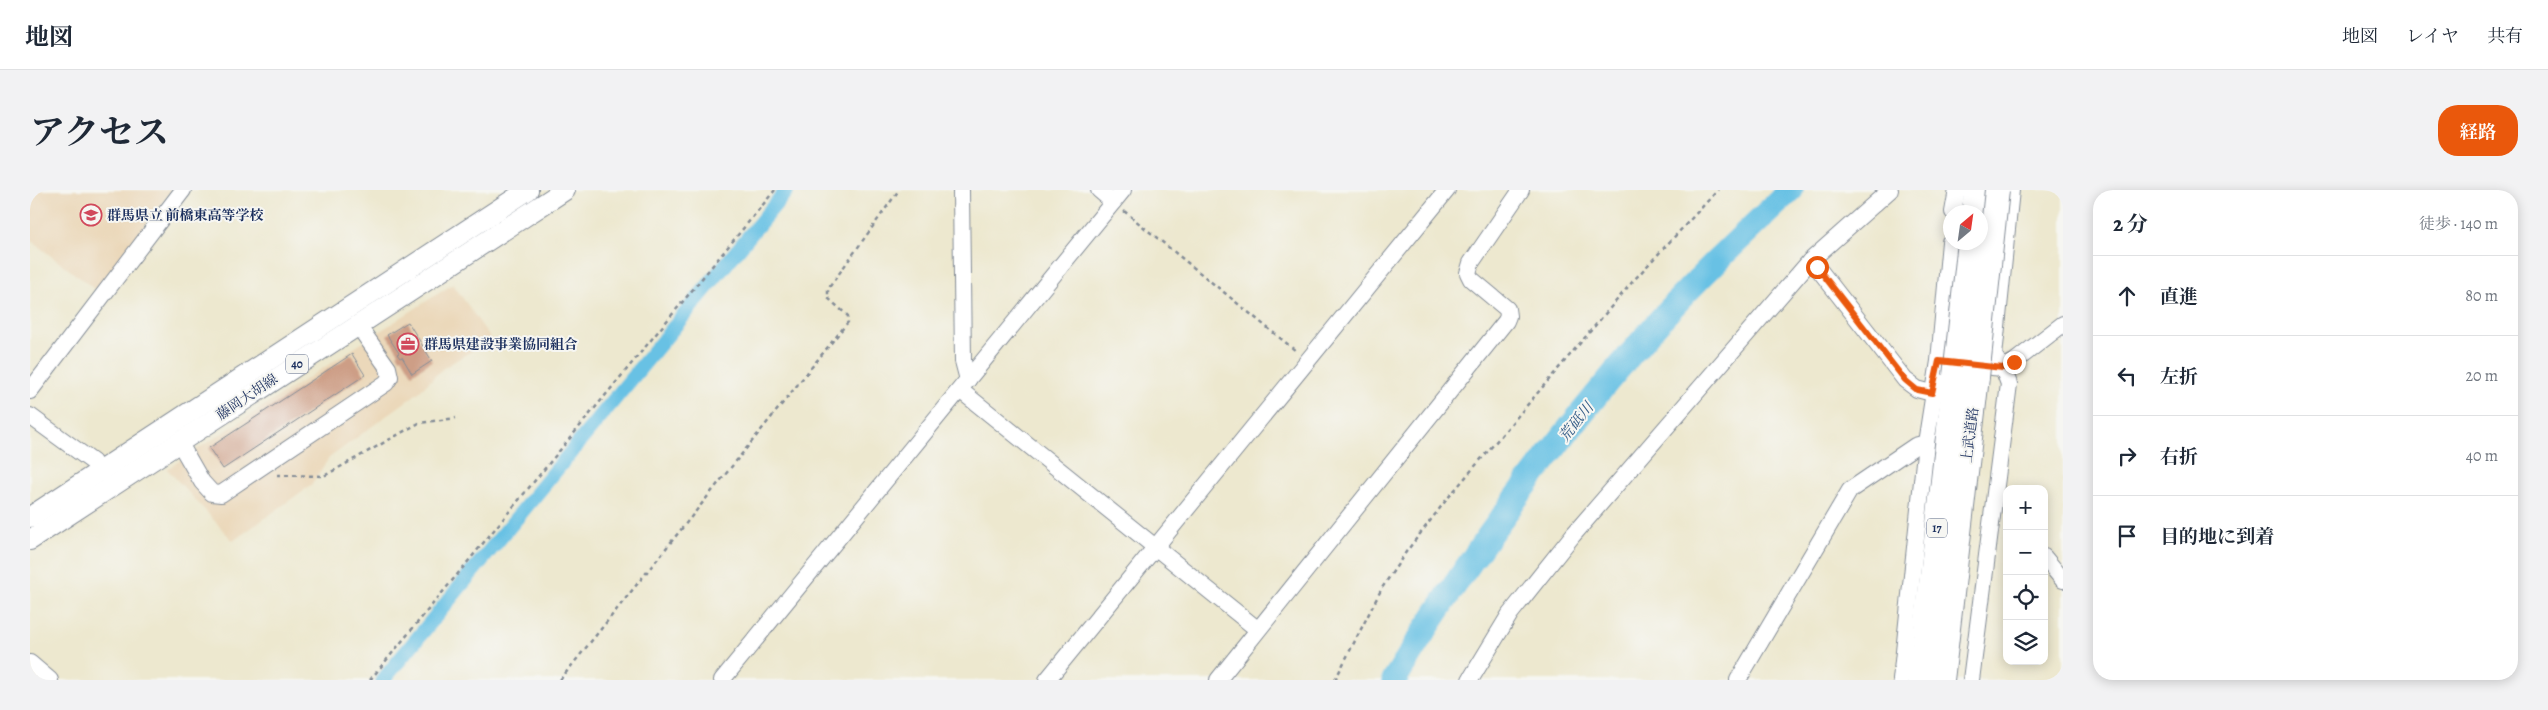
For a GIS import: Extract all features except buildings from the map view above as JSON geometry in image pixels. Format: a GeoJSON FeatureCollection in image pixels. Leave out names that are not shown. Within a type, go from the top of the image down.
{"type":"FeatureCollection","features":[{"type":"Feature","properties":{"kind":"highway"},"geometry":{"type":"LineString","coordinates":[[1975,205],[1976,190]]}},
{"type":"Feature","properties":{"kind":"highway","name":"上武道路"},"geometry":{"type":"LineString","coordinates":[[1942,680],[1957,371],[1997,190]]}},
{"type":"Feature","properties":{"kind":"highway","name":"上武道路"},"geometry":{"type":"LineString","coordinates":[[1920,680],[1957,371],[1969,250]]}},
{"type":"Feature","properties":{"kind":"main road","name":"藤岡大胡線"},"geometry":{"type":"LineString","coordinates":[[30,517],[528,190]]}},
{"type":"Feature","properties":{"kind":"main road","name":"藤岡大胡線"},"geometry":{"type":"LineString","coordinates":[[30,540],[560,191]]}},
{"type":"Feature","properties":{"kind":"street"},"geometry":{"type":"LineString","coordinates":[[30,391],[183,190]]}},
{"type":"Feature","properties":{"kind":"street"},"geometry":{"type":"LineString","coordinates":[[961,190],[964,385],[1154,548],[1257,630]]}},
{"type":"Feature","properties":{"kind":"street"},"geometry":{"type":"LineString","coordinates":[[722,680],[1118,196],[1099,190]]}},
{"type":"Feature","properties":{"kind":"street"},"geometry":{"type":"LineString","coordinates":[[1047,680],[1447,190]]}},
{"type":"Feature","properties":{"kind":"street"},"geometry":{"type":"LineString","coordinates":[[1218,680],[1506,321],[1508,316],[1507,309],[1471,279],[1468,273],[1471,263],[1521,190]]}},
{"type":"Feature","properties":{"kind":"street"},"geometry":{"type":"LineString","coordinates":[[1470,680],[1510,614],[1573,534],[1810,261],[1890,190]]}},
{"type":"Feature","properties":{"kind":"street"},"geometry":{"type":"LineString","coordinates":[[1954,205],[1957,190]]}},
{"type":"Feature","properties":{"kind":"street"},"geometry":{"type":"LineString","coordinates":[[1971,680],[2000,512],[2010,384],[2003,368],[1994,356],[1994,347],[2011,190]]}},
{"type":"Feature","properties":{"kind":"street"},"geometry":{"type":"LineString","coordinates":[[1950,250],[1957,371]]}},
{"type":"Feature","properties":{"kind":"street"},"geometry":{"type":"LineString","coordinates":[[1810,261],[1817,267],[1905,380],[1917,390],[1932,393]]}},
{"type":"Feature","properties":{"kind":"street"},"geometry":{"type":"LineString","coordinates":[[179,442],[202,482],[212,493],[221,494],[386,383],[390,377],[388,368],[358,324]]}},
{"type":"Feature","properties":{"kind":"street"},"geometry":{"type":"LineString","coordinates":[[1901,680],[1932,393],[1957,371],[2003,368],[2063,324]]}},
{"type":"Feature","properties":{"kind":"street"},"geometry":{"type":"LineString","coordinates":[[30,416],[93,462],[99,472]]}},
{"type":"Feature","properties":{"kind":"street"},"geometry":{"type":"LineString","coordinates":[[1738,680],[1850,490],[1915,446],[1926,442]]}},
{"type":"Feature","properties":{"kind":"street"},"geometry":{"type":"LineString","coordinates":[[2048,561],[2063,580]]}},
{"type":"Feature","properties":{"kind":"street"},"geometry":{"type":"LineString","coordinates":[[30,663],[50,680]]}},
{"type":"Feature","properties":{"kind":"path"},"geometry":{"type":"LineString","coordinates":[[370,680],[775,190]]}},
{"type":"Feature","properties":{"kind":"path"},"geometry":{"type":"LineString","coordinates":[[560,680],[848,322],[848,316],[828,298],[828,289],[899,190]]}},
{"type":"Feature","properties":{"kind":"path"},"geometry":{"type":"LineString","coordinates":[[1335,680],[1382,588],[1406,552],[1447,498],[1616,301],[1718,190]]}},
{"type":"Feature","properties":{"kind":"path"},"geometry":{"type":"LineString","coordinates":[[1118,196],[1308,360]]}},
{"type":"Feature","properties":{"kind":"path"},"geometry":{"type":"LineString","coordinates":[[251,474],[324,476],[418,423],[456,418]]}},
{"type":"Feature","properties":{"kind":"shaded area","name":"群馬県立 前橋東高等学校"},"geometry":{"type":"Polygon","coordinates":[[[30,190],[171,190],[96,290],[30,240],[30,190]]]}},
{"type":"Feature","properties":{"kind":"shaded area"},"geometry":{"type":"Polygon","coordinates":[[[453,284],[491,339],[442,369],[419,392],[329,458],[311,485],[233,541],[167,469],[453,284]]]}},
{"type":"Feature","properties":{"kind":"waterway"},"geometry":{"type":"LineString","coordinates":[[383,680],[787,190]]}},
{"type":"Feature","properties":{"kind":"waterway","name":"荒砥川"},"geometry":{"type":"LineString","coordinates":[[1394,680],[1482,546],[1578,417],[1681,298],[1791,190]]}},
{"type":"Feature","properties":{"kind":"place","name":"群馬県立 前橋東高等学校"},"geometry":{"type":"Point","coordinates":[91,215]}},
{"type":"Feature","properties":{"kind":"place","name":"群馬県建設事業協同組合"},"geometry":{"type":"Point","coordinates":[408,344]}},
{"type":"Feature","properties":{"kind":"route"},"geometry":{"type":"LineString","coordinates":[[1817,267],[1905,380],[1917,390],[1932,393],[1939,361],[2003,368],[2014,362]]}}]}
